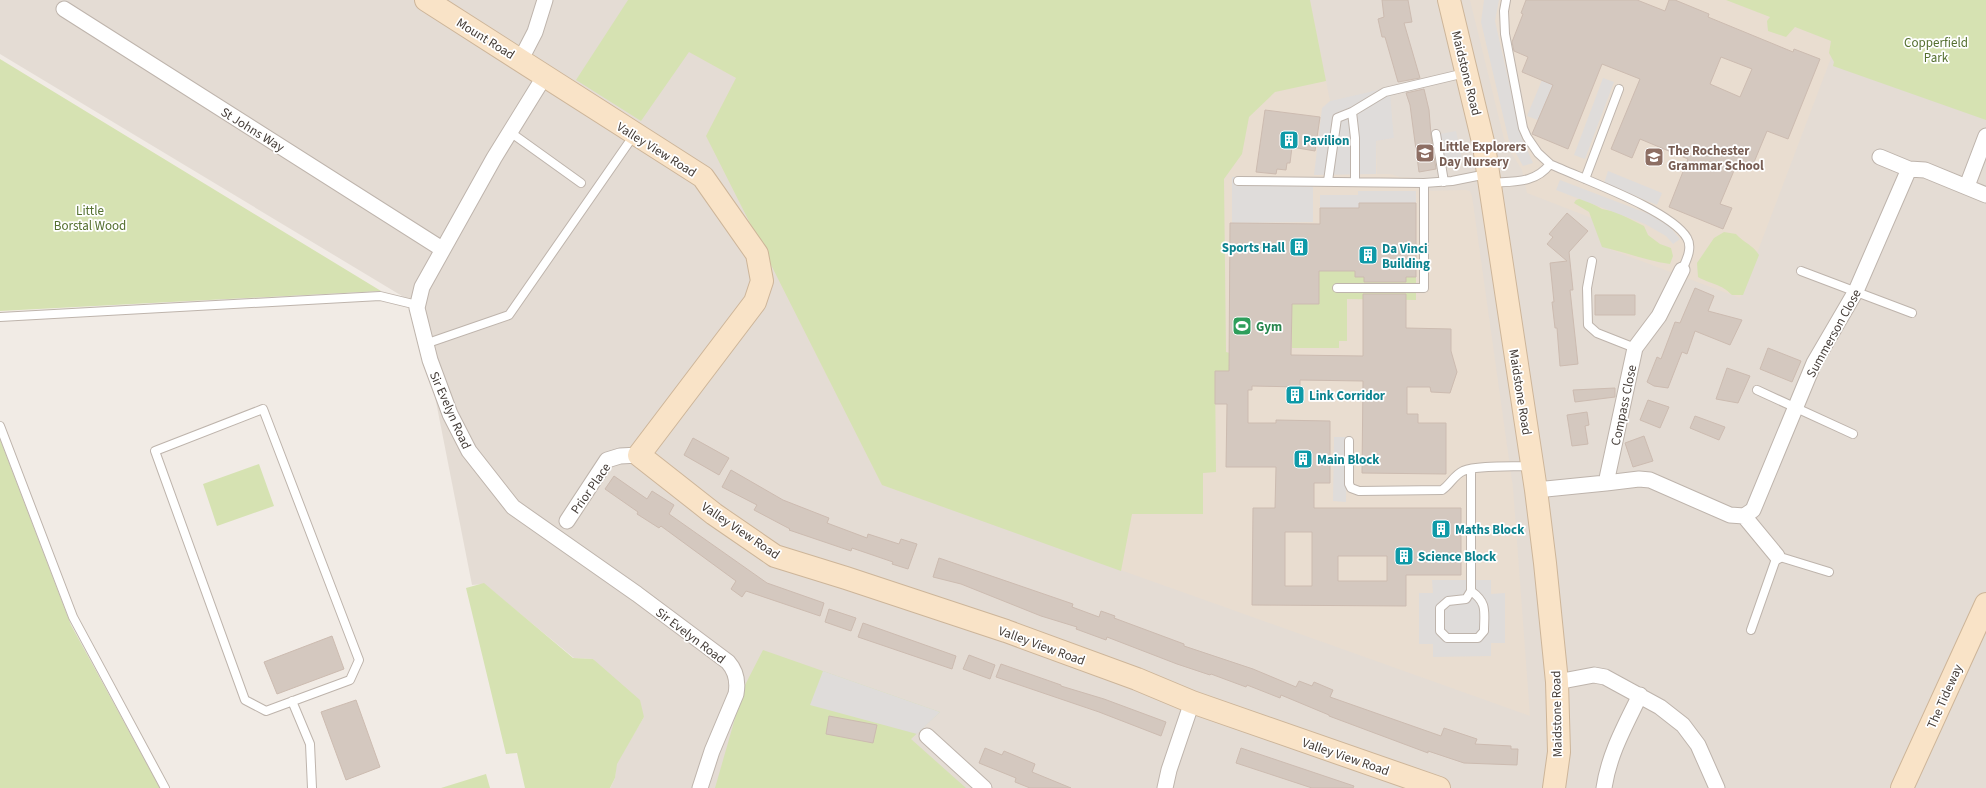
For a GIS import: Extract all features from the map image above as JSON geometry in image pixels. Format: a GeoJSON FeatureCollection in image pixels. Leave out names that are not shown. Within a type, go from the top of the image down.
{"type":"FeatureCollection","features":[{"type":"Feature","properties":{"kind":"street","name":"Mount Road"},"geometry":{"type":"LineString","coordinates":[[426,0],[503,50],[521,59],[544,77]]}},
{"type":"Feature","properties":{"kind":"street"},"geometry":{"type":"LineString","coordinates":[[521,59],[535,32],[544,0]]}},
{"type":"Feature","properties":{"kind":"street","name":"Maidstone Road"},"geometry":{"type":"LineString","coordinates":[[1449,0],[1478,118],[1489,178],[1536,490],[1557,682],[1559,752],[1554,788]]}},
{"type":"Feature","properties":{"kind":"street","name":"St Johns Way"},"geometry":{"type":"LineString","coordinates":[[64,8],[442,249]]}},
{"type":"Feature","properties":{"kind":"street"},"geometry":{"type":"LineString","coordinates":[[416,305],[422,287],[442,249],[544,77]]}},
{"type":"Feature","properties":{"kind":"street","name":"Valley View Road"},"geometry":{"type":"LineString","coordinates":[[544,77],[703,177],[757,254],[762,281],[755,302],[639,455],[714,514],[775,556],[846,578],[1006,632],[1137,679],[1192,702],[1439,788]]}},
{"type":"Feature","properties":{"kind":"street"},"geometry":{"type":"LineString","coordinates":[[1967,186],[1986,136]]}},
{"type":"Feature","properties":{"kind":"street"},"geometry":{"type":"LineString","coordinates":[[1880,157],[1910,169],[1925,170],[1986,195]]}},
{"type":"Feature","properties":{"kind":"street","name":"Summerson Close"},"geometry":{"type":"LineString","coordinates":[[1744,516],[1753,510],[1814,363],[1856,291],[1910,169]]}},
{"type":"Feature","properties":{"kind":"street","name":"Compass Close"},"geometry":{"type":"LineString","coordinates":[[1606,483],[1635,348],[1659,316],[1682,270]]}},
{"type":"Feature","properties":{"kind":"street","name":"Sir Evelyn Road"},"geometry":{"type":"LineString","coordinates":[[416,305],[425,344],[443,396],[461,437],[472,455],[513,507],[648,603],[732,667],[737,686],[736,694],[712,750],[700,788]]}},
{"type":"Feature","properties":{"kind":"street","name":"Prior Place"},"geometry":{"type":"LineString","coordinates":[[567,521],[608,460],[620,456],[639,455]]}},
{"type":"Feature","properties":{"kind":"street"},"geometry":{"type":"LineString","coordinates":[[1536,490],[1639,479],[1650,480],[1730,515],[1744,516],[1777,556]]}},
{"type":"Feature","properties":{"kind":"street","name":"The Tideway"},"geometry":{"type":"LineString","coordinates":[[1902,788],[1986,604]]}},
{"type":"Feature","properties":{"kind":"street"},"geometry":{"type":"LineString","coordinates":[[1557,682],[1594,675],[1605,677],[1660,707],[1683,726],[1698,744],[1716,788]]}},
{"type":"Feature","properties":{"kind":"street"},"geometry":{"type":"LineString","coordinates":[[1604,788],[1607,768],[1617,742],[1640,695]]}},
{"type":"Feature","properties":{"kind":"street"},"geometry":{"type":"LineString","coordinates":[[1165,788],[1169,770],[1192,702]]}},
{"type":"Feature","properties":{"kind":"street"},"geometry":{"type":"LineString","coordinates":[[927,736],[984,788]]}},
{"type":"Feature","properties":{"kind":"lane"},"geometry":{"type":"LineString","coordinates":[[1506,0],[1504,11],[1505,34],[1527,137],[1538,153],[1550,164],[1654,210],[1682,231],[1688,239],[1689,246],[1686,261],[1682,270]]}},
{"type":"Feature","properties":{"kind":"lane"},"geometry":{"type":"LineString","coordinates":[[1328,181],[1337,118],[1352,112],[1385,92],[1467,72]]}},
{"type":"Feature","properties":{"kind":"lane"},"geometry":{"type":"LineString","coordinates":[[1585,180],[1619,89]]}},
{"type":"Feature","properties":{"kind":"lane"},"geometry":{"type":"LineString","coordinates":[[1352,112],[1355,138],[1355,182]]}},
{"type":"Feature","properties":{"kind":"lane"},"geometry":{"type":"LineString","coordinates":[[510,132],[580,183]]}},
{"type":"Feature","properties":{"kind":"lane"},"geometry":{"type":"LineString","coordinates":[[1436,134],[1444,182]]}},
{"type":"Feature","properties":{"kind":"lane"},"geometry":{"type":"LineString","coordinates":[[425,344],[509,315],[634,135]]}},
{"type":"Feature","properties":{"kind":"lane"},"geometry":{"type":"LineString","coordinates":[[1238,181],[1424,183],[1489,178],[1527,180],[1543,174],[1550,164]]}},
{"type":"Feature","properties":{"kind":"lane"},"geometry":{"type":"LineString","coordinates":[[1337,288],[1424,288],[1424,183]]}},
{"type":"Feature","properties":{"kind":"lane"},"geometry":{"type":"LineString","coordinates":[[1592,261],[1587,288],[1588,325],[1597,333],[1635,348]]}},
{"type":"Feature","properties":{"kind":"lane"},"geometry":{"type":"LineString","coordinates":[[1801,270],[1912,313]]}},
{"type":"Feature","properties":{"kind":"lane"},"geometry":{"type":"LineString","coordinates":[[0,317],[380,296],[416,305]]}},
{"type":"Feature","properties":{"kind":"lane"},"geometry":{"type":"LineString","coordinates":[[1757,390],[1853,434]]}},
{"type":"Feature","properties":{"kind":"lane"},"geometry":{"type":"LineString","coordinates":[[263,409],[359,660],[350,680],[292,701],[266,711],[245,700],[156,451],[263,409]]}},
{"type":"Feature","properties":{"kind":"lane"},"geometry":{"type":"LineString","coordinates":[[0,426],[73,617],[165,788]]}},
{"type":"Feature","properties":{"kind":"lane"},"geometry":{"type":"LineString","coordinates":[[1349,441],[1349,484],[1354,490],[1442,490],[1449,486],[1461,472],[1471,469],[1532,466]]}},
{"type":"Feature","properties":{"kind":"lane"},"geometry":{"type":"LineString","coordinates":[[1471,469],[1471,591],[1466,599],[1448,601],[1440,608],[1440,631],[1447,638],[1478,638],[1484,631],[1484,605],[1480,598],[1471,591]]}},
{"type":"Feature","properties":{"kind":"lane"},"geometry":{"type":"LineString","coordinates":[[1751,630],[1777,556],[1829,572]]}},
{"type":"Feature","properties":{"kind":"lane"},"geometry":{"type":"LineString","coordinates":[[292,701],[310,744],[312,788]]}},
{"type":"Feature","properties":{"kind":"shaded area"},"geometry":{"type":"Polygon","coordinates":[[[0,0],[1986,0],[1986,788],[610,788],[615,778],[616,764],[644,717],[593,659],[574,658],[484,584],[472,585],[417,305],[0,54],[0,0]]]}},
{"type":"Feature","properties":{"kind":"shaded area"},"geometry":{"type":"Polygon","coordinates":[[[1310,0],[1330,101],[1386,88],[1392,113],[1394,138],[1376,141],[1377,174],[1390,174],[1400,177],[1419,178],[1419,191],[1466,190],[1470,191],[1472,196],[1513,488],[1530,716],[882,485],[706,136],[736,78],[689,52],[1310,0]]]}},
{"type":"Feature","properties":{"kind":"shaded area","name":"The Rochester Grammar School"},"geometry":{"type":"Polygon","coordinates":[[[1470,0],[1853,0],[1740,298],[1609,249],[1602,222],[1527,193],[1522,170],[1505,143],[1470,0]]]}},
{"type":"Feature","properties":{"kind":"shaded area"},"geometry":{"type":"Polygon","coordinates":[[[1484,0],[1499,0],[1495,21],[1521,136],[1533,163],[1523,166],[1509,141],[1481,22],[1484,0]]]}},
{"type":"Feature","properties":{"kind":"shaded area"},"geometry":{"type":"Polygon","coordinates":[[[1603,78],[1614,82],[1585,159],[1574,155],[1603,78]]]}},
{"type":"Feature","properties":{"kind":"shaded area"},"geometry":{"type":"Polygon","coordinates":[[[1542,80],[1553,84],[1538,120],[1527,116],[1542,80]]]}},
{"type":"Feature","properties":{"kind":"shaded area"},"geometry":{"type":"Polygon","coordinates":[[[1386,88],[1390,93],[1394,138],[1376,141],[1376,174],[1314,175],[1322,108],[1330,101],[1386,88]]]}},
{"type":"Feature","properties":{"kind":"shaded area"},"geometry":{"type":"Polygon","coordinates":[[[1456,131],[1462,159],[1446,162],[1440,134],[1456,131]]]}},
{"type":"Feature","properties":{"kind":"shaded area"},"geometry":{"type":"Polygon","coordinates":[[[1608,171],[1662,193],[1657,205],[1604,183],[1608,171]]]}},
{"type":"Feature","properties":{"kind":"shaded area"},"geometry":{"type":"Polygon","coordinates":[[[1232,177],[1313,177],[1313,222],[1232,223],[1232,177]]]}},
{"type":"Feature","properties":{"kind":"shaded area"},"geometry":{"type":"Polygon","coordinates":[[[1560,180],[1649,214],[1669,226],[1680,239],[1673,244],[1666,236],[1645,224],[1556,190],[1560,180]]]}},
{"type":"Feature","properties":{"kind":"shaded area"},"geometry":{"type":"Polygon","coordinates":[[[1358,191],[1416,191],[1416,203],[1359,203],[1359,208],[1320,208],[1320,195],[1358,195],[1358,191]]]}},
{"type":"Feature","properties":{"kind":"shaded area"},"geometry":{"type":"Polygon","coordinates":[[[1334,437],[1347,437],[1346,502],[1333,501],[1334,437]]]}},
{"type":"Feature","properties":{"kind":"shaded area"},"geometry":{"type":"Polygon","coordinates":[[[1432,580],[1491,580],[1491,594],[1505,593],[1505,643],[1491,643],[1491,656],[1433,657],[1433,644],[1419,644],[1419,593],[1433,593],[1432,580]]]}},
{"type":"Feature","properties":{"kind":"shaded area"},"geometry":{"type":"Polygon","coordinates":[[[823,671],[940,712],[917,734],[810,705],[823,671]]]}},
{"type":"Feature","properties":{"kind":"green space"},"geometry":{"type":"Polygon","coordinates":[[[628,0],[1310,0],[1326,81],[1275,92],[1249,117],[1242,154],[1224,179],[1226,352],[1230,353],[1230,371],[1215,371],[1216,472],[1203,473],[1203,514],[1132,514],[1121,571],[882,485],[706,136],[736,78],[689,52],[641,121],[576,80],[628,0]]]}},
{"type":"Feature","properties":{"kind":"green space","name":"Copperfield Park"},"geometry":{"type":"Polygon","coordinates":[[[1726,0],[1986,0],[1986,120],[1833,66],[1834,62],[1829,53],[1831,41],[1795,27],[1786,37],[1768,31],[1767,21],[1770,17],[1726,0]]]}},
{"type":"Feature","properties":{"kind":"green space","name":"Little Borstal Wood"},"geometry":{"type":"Polygon","coordinates":[[[0,59],[381,291],[0,311],[0,59]]]}},
{"type":"Feature","properties":{"kind":"green space"},"geometry":{"type":"Polygon","coordinates":[[[1582,198],[1602,209],[1616,212],[1644,226],[1648,235],[1660,244],[1671,248],[1673,256],[1670,264],[1653,261],[1602,247],[1589,212],[1574,203],[1576,200],[1582,198]]]}},
{"type":"Feature","properties":{"kind":"green space"},"geometry":{"type":"Polygon","coordinates":[[[1724,232],[1736,234],[1754,248],[1759,255],[1743,295],[1732,295],[1720,286],[1698,277],[1697,263],[1714,238],[1724,232]]]}},
{"type":"Feature","properties":{"kind":"green space"},"geometry":{"type":"Polygon","coordinates":[[[1319,271],[1355,271],[1355,277],[1416,277],[1416,300],[1347,299],[1347,341],[1339,341],[1339,348],[1292,348],[1292,304],[1319,304],[1319,271]]]}},
{"type":"Feature","properties":{"kind":"green space"},"geometry":{"type":"Polygon","coordinates":[[[0,439],[71,625],[160,788],[0,788],[0,439]]]}},
{"type":"Feature","properties":{"kind":"green space"},"geometry":{"type":"Polygon","coordinates":[[[259,464],[274,506],[217,526],[203,484],[259,464]]]}},
{"type":"Feature","properties":{"kind":"green space"},"geometry":{"type":"Polygon","coordinates":[[[484,583],[573,658],[593,659],[640,700],[644,717],[617,764],[615,778],[610,788],[525,788],[517,753],[506,754],[466,588],[484,583]]]}},
{"type":"Feature","properties":{"kind":"green space"},"geometry":{"type":"Polygon","coordinates":[[[763,650],[940,712],[911,739],[966,788],[715,788],[744,687],[763,650]]]}},
{"type":"Feature","properties":{"kind":"green space"},"geometry":{"type":"Polygon","coordinates":[[[486,774],[490,788],[441,788],[486,774]]]}},
{"type":"Feature","properties":{"kind":"building"},"geometry":{"type":"Polygon","coordinates":[[[1382,0],[1408,0],[1412,22],[1404,23],[1420,78],[1398,82],[1385,37],[1382,37],[1378,19],[1384,17],[1382,0]]]}},
{"type":"Feature","properties":{"kind":"building"},"geometry":{"type":"Polygon","coordinates":[[[1526,0],[1637,0],[1665,11],[1669,0],[1675,0],[1709,14],[1708,17],[1793,52],[1794,49],[1820,59],[1788,139],[1767,131],[1752,167],[1738,161],[1720,204],[1732,208],[1723,229],[1669,207],[1688,159],[1640,139],[1632,158],[1611,149],[1640,79],[1602,64],[1568,149],[1532,134],[1553,85],[1522,72],[1528,57],[1514,51],[1512,42],[1523,14],[1521,13],[1526,0]],[[1721,57],[1710,84],[1740,97],[1752,69],[1721,57]]]}},
{"type":"Feature","properties":{"kind":"building"},"geometry":{"type":"Polygon","coordinates":[[[1424,89],[1429,110],[1436,169],[1419,172],[1410,105],[1406,93],[1424,89]]]}},
{"type":"Feature","properties":{"kind":"building","name":"Pavilion"},"geometry":{"type":"Polygon","coordinates":[[[1265,110],[1320,117],[1315,151],[1292,147],[1290,163],[1287,163],[1286,170],[1277,169],[1276,174],[1256,172],[1265,110]]]}},
{"type":"Feature","properties":{"kind":"building"},"geometry":{"type":"Polygon","coordinates":[[[1359,203],[1416,203],[1416,277],[1406,277],[1406,282],[1364,282],[1364,277],[1355,277],[1355,271],[1319,271],[1319,304],[1292,304],[1291,355],[1363,356],[1363,294],[1406,294],[1406,328],[1451,329],[1451,351],[1457,372],[1450,393],[1431,392],[1430,387],[1407,387],[1407,414],[1418,414],[1418,423],[1446,423],[1446,474],[1362,473],[1363,381],[1300,380],[1300,387],[1252,386],[1252,390],[1248,390],[1248,423],[1276,423],[1276,420],[1330,421],[1330,483],[1314,483],[1314,508],[1461,508],[1461,575],[1406,575],[1406,606],[1252,605],[1253,508],[1275,508],[1276,467],[1226,467],[1227,404],[1215,404],[1215,371],[1229,371],[1230,223],[1320,224],[1320,208],[1359,208],[1359,203]],[[1285,532],[1285,586],[1312,586],[1312,532],[1285,532]],[[1338,556],[1338,581],[1387,581],[1387,556],[1338,556]]]}},
{"type":"Feature","properties":{"kind":"building"},"geometry":{"type":"Polygon","coordinates":[[[1567,213],[1588,231],[1569,252],[1573,290],[1570,290],[1578,364],[1560,366],[1557,328],[1555,328],[1552,302],[1554,302],[1550,263],[1567,261],[1547,244],[1553,237],[1549,234],[1567,213]]]}},
{"type":"Feature","properties":{"kind":"building"},"geometry":{"type":"Polygon","coordinates":[[[1695,288],[1714,296],[1708,311],[1742,320],[1730,345],[1695,331],[1687,354],[1682,352],[1668,388],[1654,386],[1647,382],[1657,357],[1661,359],[1675,322],[1680,323],[1695,288]]]}},
{"type":"Feature","properties":{"kind":"building"},"geometry":{"type":"Polygon","coordinates":[[[1595,295],[1635,295],[1635,315],[1595,315],[1595,295]]]}},
{"type":"Feature","properties":{"kind":"building"},"geometry":{"type":"Polygon","coordinates":[[[1768,348],[1801,361],[1792,382],[1760,369],[1768,348]]]}},
{"type":"Feature","properties":{"kind":"building"},"geometry":{"type":"Polygon","coordinates":[[[1727,368],[1750,376],[1738,403],[1716,399],[1727,368]]]}},
{"type":"Feature","properties":{"kind":"building"},"geometry":{"type":"Polygon","coordinates":[[[1615,388],[1615,397],[1575,402],[1573,390],[1615,388]]]}},
{"type":"Feature","properties":{"kind":"building"},"geometry":{"type":"Polygon","coordinates":[[[1648,400],[1669,407],[1660,428],[1640,420],[1648,400]]]}},
{"type":"Feature","properties":{"kind":"building"},"geometry":{"type":"Polygon","coordinates":[[[1587,412],[1589,425],[1585,426],[1588,444],[1572,446],[1567,415],[1587,412]]]}},
{"type":"Feature","properties":{"kind":"building"},"geometry":{"type":"Polygon","coordinates":[[[1695,416],[1725,427],[1719,440],[1690,428],[1695,416]]]}},
{"type":"Feature","properties":{"kind":"building"},"geometry":{"type":"Polygon","coordinates":[[[1644,436],[1653,461],[1633,467],[1625,443],[1644,436]]]}},
{"type":"Feature","properties":{"kind":"building"},"geometry":{"type":"Polygon","coordinates":[[[693,438],[729,458],[719,475],[684,455],[693,438]]]}},
{"type":"Feature","properties":{"kind":"building"},"geometry":{"type":"Polygon","coordinates":[[[731,470],[783,500],[829,518],[827,523],[867,538],[868,534],[899,544],[901,539],[917,544],[908,569],[892,564],[893,562],[852,548],[851,551],[789,530],[790,529],[754,510],[757,505],[722,487],[731,470]]]}},
{"type":"Feature","properties":{"kind":"building"},"geometry":{"type":"Polygon","coordinates":[[[614,476],[647,499],[652,491],[674,505],[669,514],[767,583],[824,603],[820,616],[746,591],[742,597],[731,589],[736,581],[661,526],[659,528],[637,514],[638,512],[605,489],[614,476]]]}},
{"type":"Feature","properties":{"kind":"building"},"geometry":{"type":"Polygon","coordinates":[[[939,558],[1073,604],[1072,607],[1099,617],[1101,611],[1115,616],[1114,618],[1184,644],[1184,646],[1253,669],[1296,687],[1299,681],[1312,686],[1314,682],[1333,690],[1330,697],[1441,736],[1444,728],[1477,739],[1475,744],[1511,746],[1511,749],[1518,749],[1517,765],[1464,763],[1428,751],[1428,753],[1329,716],[1281,695],[1280,698],[1247,685],[1246,687],[1211,674],[1210,675],[1177,664],[1107,637],[1106,640],[1076,629],[1077,627],[1041,616],[961,584],[933,577],[939,558]]]}},
{"type":"Feature","properties":{"kind":"building"},"geometry":{"type":"Polygon","coordinates":[[[829,609],[856,618],[851,631],[825,622],[829,609]]]}},
{"type":"Feature","properties":{"kind":"building"},"geometry":{"type":"Polygon","coordinates":[[[863,623],[956,656],[952,669],[858,637],[863,623]]]}},
{"type":"Feature","properties":{"kind":"building"},"geometry":{"type":"Polygon","coordinates":[[[332,636],[344,669],[277,694],[264,662],[332,636]]]}},
{"type":"Feature","properties":{"kind":"building"},"geometry":{"type":"Polygon","coordinates":[[[969,655],[995,665],[990,679],[963,669],[969,655]]]}},
{"type":"Feature","properties":{"kind":"building"},"geometry":{"type":"Polygon","coordinates":[[[1001,664],[1166,722],[1161,736],[1099,712],[996,677],[1001,664]]]}},
{"type":"Feature","properties":{"kind":"building"},"geometry":{"type":"Polygon","coordinates":[[[356,700],[380,767],[346,780],[321,712],[356,700]]]}},
{"type":"Feature","properties":{"kind":"building"},"geometry":{"type":"Polygon","coordinates":[[[829,716],[877,725],[873,743],[826,734],[829,716]]]}},
{"type":"Feature","properties":{"kind":"building"},"geometry":{"type":"Polygon","coordinates":[[[985,748],[1002,755],[1004,751],[1035,764],[1032,772],[1071,788],[1030,788],[1015,782],[1016,778],[979,763],[985,748]]]}},
{"type":"Feature","properties":{"kind":"building"},"geometry":{"type":"Polygon","coordinates":[[[1241,748],[1354,786],[1353,788],[1312,788],[1236,763],[1241,748]]]}},
{"type":"Feature","properties":{"kind":"place","name":"Pavilion"},"geometry":{"type":"Point","coordinates":[1289,140]}},
{"type":"Feature","properties":{"kind":"place","name":"Little Explorers Day Nursery"},"geometry":{"type":"Point","coordinates":[1425,153]}},
{"type":"Feature","properties":{"kind":"place","name":"The Rochester Grammar School"},"geometry":{"type":"Point","coordinates":[1654,157]}},
{"type":"Feature","properties":{"kind":"place","name":"Sports Hall"},"geometry":{"type":"Point","coordinates":[1299,247]}},
{"type":"Feature","properties":{"kind":"place","name":"Da Vinci Building"},"geometry":{"type":"Point","coordinates":[1368,255]}},
{"type":"Feature","properties":{"kind":"place","name":"Gym"},"geometry":{"type":"Point","coordinates":[1242,326]}},
{"type":"Feature","properties":{"kind":"place","name":"Link Corridor"},"geometry":{"type":"Point","coordinates":[1295,395]}},
{"type":"Feature","properties":{"kind":"place","name":"Main Block"},"geometry":{"type":"Point","coordinates":[1303,459]}},
{"type":"Feature","properties":{"kind":"place","name":"Maths Block"},"geometry":{"type":"Point","coordinates":[1441,529]}},
{"type":"Feature","properties":{"kind":"place","name":"Science Block"},"geometry":{"type":"Point","coordinates":[1404,556]}}]}
